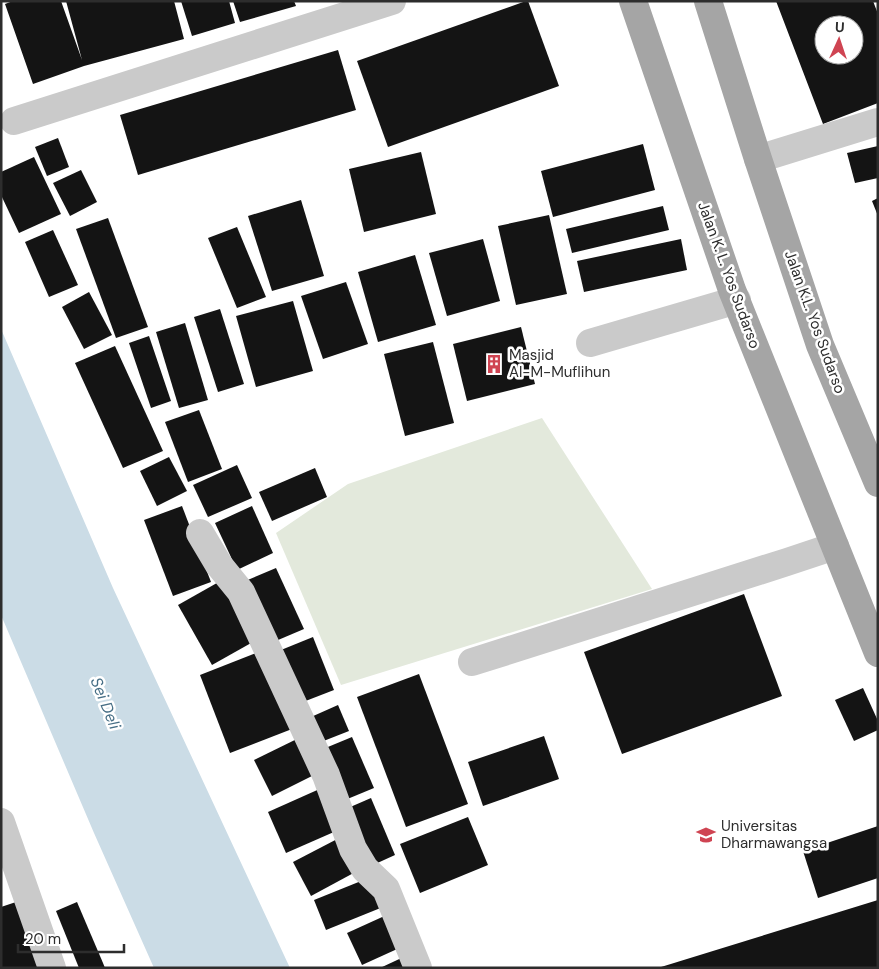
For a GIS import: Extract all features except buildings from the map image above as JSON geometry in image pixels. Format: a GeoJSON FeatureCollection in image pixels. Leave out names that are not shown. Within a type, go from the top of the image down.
{"type":"FeatureCollection","features":[{"type":"Feature","properties":{"kind":"main road","name":"Jalan K. L. Yos Sudarso"},"geometry":{"type":"LineString","coordinates":[[633,1],[737,300],[835,546]]}},
{"type":"Feature","properties":{"kind":"main road"},"geometry":{"type":"LineString","coordinates":[[708,1],[758,159]]}},
{"type":"Feature","properties":{"kind":"main road","name":"Jalan K.L. Yos Sudarso"},"geometry":{"type":"LineString","coordinates":[[758,159],[820,345],[878,483]]}},
{"type":"Feature","properties":{"kind":"main road"},"geometry":{"type":"LineString","coordinates":[[835,546],[878,653]]}},
{"type":"Feature","properties":{"kind":"street"},"geometry":{"type":"LineString","coordinates":[[14,121],[392,1]]}},
{"type":"Feature","properties":{"kind":"street"},"geometry":{"type":"LineString","coordinates":[[758,159],[878,122]]}},
{"type":"Feature","properties":{"kind":"street"},"geometry":{"type":"LineString","coordinates":[[590,343],[737,300]]}},
{"type":"Feature","properties":{"kind":"street"},"geometry":{"type":"LineString","coordinates":[[200,534],[219,565],[241,592],[326,775],[353,849],[365,869],[386,889],[418,968]]}},
{"type":"Feature","properties":{"kind":"street"},"geometry":{"type":"LineString","coordinates":[[472,662],[835,546]]}},
{"type":"Feature","properties":{"kind":"street"},"geometry":{"type":"LineString","coordinates":[[1,822],[6,851],[52,968]]}},
{"type":"Feature","properties":{"kind":"shaded area"},"geometry":{"type":"Polygon","coordinates":[[[542,418],[652,589],[341,685],[276,533],[348,484],[542,418]]]}},
{"type":"Feature","properties":{"kind":"water","name":"Sei Deli"},"geometry":{"type":"Polygon","coordinates":[[[1,329],[113,588],[290,968],[154,968],[1,615],[1,329]]]}},
{"type":"Feature","properties":{"kind":"place","name":"Masjid Al-M-Muflihun"},"geometry":{"type":"Point","coordinates":[494,364]}},
{"type":"Feature","properties":{"kind":"place","name":"Universitas Dharmawangsa"},"geometry":{"type":"Point","coordinates":[706,835]}}]}
